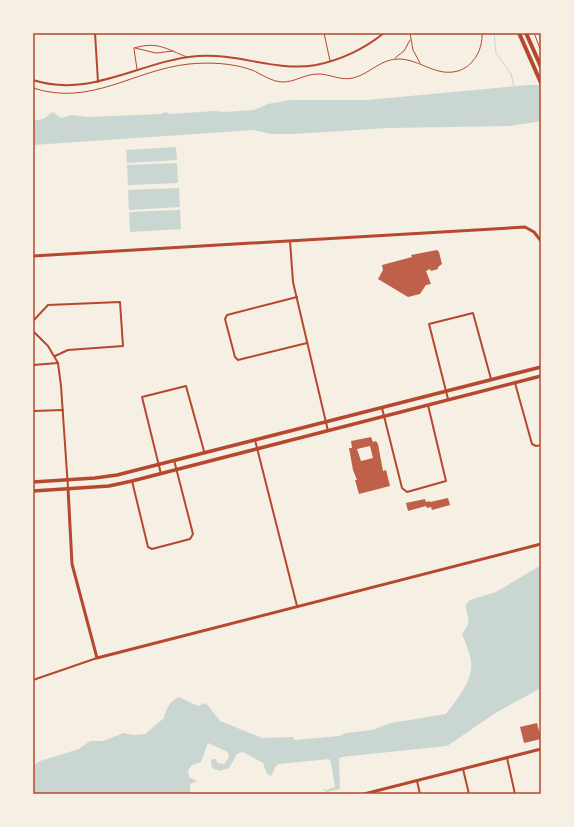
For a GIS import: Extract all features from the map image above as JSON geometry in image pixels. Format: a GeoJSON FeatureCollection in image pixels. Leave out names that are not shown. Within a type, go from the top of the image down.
{"type":"FeatureCollection","features":[{"type":"Feature","properties":{"kind":"highway"},"geometry":{"type":"LineString","coordinates":[[519,33],[541,83]]}},
{"type":"Feature","properties":{"kind":"highway"},"geometry":{"type":"LineString","coordinates":[[526,33],[541,67]]}},
{"type":"Feature","properties":{"kind":"main road"},"geometry":{"type":"LineString","coordinates":[[33,482],[107,477],[255,440],[325,420],[382,407],[541,366]]}},
{"type":"Feature","properties":{"kind":"main road"},"geometry":{"type":"LineString","coordinates":[[33,491],[109,486],[132,481],[541,376]]}},
{"type":"Feature","properties":{"kind":"street"},"geometry":{"type":"LineString","coordinates":[[95,33],[98,82]]}},
{"type":"Feature","properties":{"kind":"street"},"geometry":{"type":"LineString","coordinates":[[33,80],[62,86],[80,86],[187,57],[223,56],[289,66],[315,65],[330,62],[362,49],[384,33]]}},
{"type":"Feature","properties":{"kind":"street"},"geometry":{"type":"LineString","coordinates":[[33,256],[525,227],[530,229],[541,241]]}},
{"type":"Feature","properties":{"kind":"street"},"geometry":{"type":"LineString","coordinates":[[290,241],[293,282],[328,431]]}},
{"type":"Feature","properties":{"kind":"street"},"geometry":{"type":"LineString","coordinates":[[297,297],[227,315],[225,318],[235,358],[238,360],[307,343]]}},
{"type":"Feature","properties":{"kind":"street"},"geometry":{"type":"LineString","coordinates":[[33,321],[48,305],[120,302],[122,346],[68,350],[55,356]]}},
{"type":"Feature","properties":{"kind":"street"},"geometry":{"type":"LineString","coordinates":[[448,400],[429,324],[473,313],[491,379]]}},
{"type":"Feature","properties":{"kind":"street"},"geometry":{"type":"LineString","coordinates":[[33,331],[48,346],[58,363],[68,480],[72,564],[97,658]]}},
{"type":"Feature","properties":{"kind":"street"},"geometry":{"type":"LineString","coordinates":[[33,365],[58,363]]}},
{"type":"Feature","properties":{"kind":"street"},"geometry":{"type":"LineString","coordinates":[[515,383],[532,444],[533,446],[541,445]]}},
{"type":"Feature","properties":{"kind":"street"},"geometry":{"type":"LineString","coordinates":[[161,474],[142,397],[186,386],[204,452]]}},
{"type":"Feature","properties":{"kind":"street"},"geometry":{"type":"LineString","coordinates":[[382,407],[404,491],[443,483],[446,478],[428,405]]}},
{"type":"Feature","properties":{"kind":"street"},"geometry":{"type":"LineString","coordinates":[[33,411],[63,410]]}},
{"type":"Feature","properties":{"kind":"street"},"geometry":{"type":"LineString","coordinates":[[255,440],[297,606]]}},
{"type":"Feature","properties":{"kind":"street"},"geometry":{"type":"LineString","coordinates":[[132,481],[148,547],[152,549],[190,539],[193,534],[174,460]]}},
{"type":"Feature","properties":{"kind":"street"},"geometry":{"type":"LineString","coordinates":[[33,680],[97,658],[541,544]]}},
{"type":"Feature","properties":{"kind":"street"},"geometry":{"type":"LineString","coordinates":[[364,794],[541,748]]}},
{"type":"Feature","properties":{"kind":"street"},"geometry":{"type":"LineString","coordinates":[[507,756],[515,794]]}},
{"type":"Feature","properties":{"kind":"street"},"geometry":{"type":"LineString","coordinates":[[462,769],[469,794]]}},
{"type":"Feature","properties":{"kind":"street"},"geometry":{"type":"LineString","coordinates":[[417,781],[420,794]]}},
{"type":"Feature","properties":{"kind":"lane"},"geometry":{"type":"LineString","coordinates":[[324,33],[330,62]]}},
{"type":"Feature","properties":{"kind":"lane"},"geometry":{"type":"LineString","coordinates":[[134,48],[146,45],[156,45],[187,57]]}},
{"type":"Feature","properties":{"kind":"lane"},"geometry":{"type":"LineString","coordinates":[[134,48],[156,54],[174,51]]}},
{"type":"Feature","properties":{"kind":"lane"},"geometry":{"type":"LineString","coordinates":[[134,48],[137,70]]}},
{"type":"Feature","properties":{"kind":"path"},"geometry":{"type":"LineString","coordinates":[[410,33],[414,54],[421,63]]}},
{"type":"Feature","properties":{"kind":"path"},"geometry":{"type":"LineString","coordinates":[[33,88],[63,94],[84,93],[172,67],[199,63],[237,66],[282,82],[290,82],[316,74],[352,79],[362,75],[381,63],[395,59],[411,60],[439,72],[459,70],[470,64],[478,54],[481,45],[482,33]]}},
{"type":"Feature","properties":{"kind":"path"},"geometry":{"type":"LineString","coordinates":[[534,33],[541,51]]}},
{"type":"Feature","properties":{"kind":"path"},"geometry":{"type":"LineString","coordinates":[[395,59],[404,51],[410,38]]}},
{"type":"Feature","properties":{"kind":"shaded area"},"geometry":{"type":"Polygon","coordinates":[[[541,85],[541,121],[510,126],[388,128],[294,134],[270,134],[254,130],[33,145],[33,121],[43,119],[53,112],[61,118],[72,115],[88,117],[161,114],[166,112],[169,114],[215,111],[225,112],[254,110],[268,104],[290,100],[367,100],[541,85]]]}},
{"type":"Feature","properties":{"kind":"shaded area"},"geometry":{"type":"Polygon","coordinates":[[[176,147],[177,160],[127,163],[126,150],[176,147]]]}},
{"type":"Feature","properties":{"kind":"shaded area"},"geometry":{"type":"Polygon","coordinates":[[[177,163],[178,183],[128,185],[127,165],[177,163]]]}},
{"type":"Feature","properties":{"kind":"shaded area"},"geometry":{"type":"Polygon","coordinates":[[[179,188],[180,207],[129,210],[128,190],[179,188]]]}},
{"type":"Feature","properties":{"kind":"shaded area"},"geometry":{"type":"Polygon","coordinates":[[[180,210],[181,229],[130,232],[129,212],[180,210]]]}},
{"type":"Feature","properties":{"kind":"shaded area"},"geometry":{"type":"Polygon","coordinates":[[[538,567],[541,568],[541,688],[497,712],[447,746],[341,757],[339,759],[340,789],[327,792],[322,789],[327,790],[335,787],[329,759],[279,764],[276,766],[271,776],[267,774],[263,763],[243,752],[237,754],[229,768],[219,771],[212,768],[212,759],[216,759],[217,763],[224,764],[229,757],[228,752],[208,743],[201,762],[192,765],[188,770],[189,777],[197,781],[190,784],[190,792],[187,794],[33,794],[33,766],[40,761],[79,749],[90,741],[103,741],[124,733],[133,735],[145,734],[164,718],[173,700],[179,697],[198,706],[206,703],[220,721],[262,738],[293,737],[295,740],[339,736],[346,733],[372,730],[391,723],[446,714],[460,696],[470,675],[471,661],[462,634],[469,622],[466,604],[470,600],[496,592],[538,567]]]}},
{"type":"Feature","properties":{"kind":"building"},"geometry":{"type":"Polygon","coordinates":[[[437,250],[439,252],[442,264],[438,267],[438,269],[431,271],[430,269],[426,271],[431,284],[426,285],[420,294],[408,297],[378,279],[383,270],[382,265],[412,257],[411,255],[437,250]]]}},
{"type":"Feature","properties":{"kind":"building"},"geometry":{"type":"Polygon","coordinates":[[[371,437],[373,442],[376,441],[378,444],[383,471],[386,470],[390,486],[359,494],[349,448],[352,448],[351,441],[371,437]],[[370,446],[357,449],[361,461],[373,458],[370,446]]]}},
{"type":"Feature","properties":{"kind":"building"},"geometry":{"type":"Polygon","coordinates":[[[448,498],[450,505],[432,510],[431,507],[427,508],[426,506],[408,511],[406,503],[425,499],[426,502],[430,502],[448,498]]]}},
{"type":"Feature","properties":{"kind":"building"},"geometry":{"type":"Polygon","coordinates":[[[537,723],[541,739],[524,743],[520,727],[537,723]]]}},
{"type":"Feature","properties":{"kind":"waterway"},"geometry":{"type":"LineString","coordinates":[[494,33],[496,53],[511,74],[514,86]]}}]}
